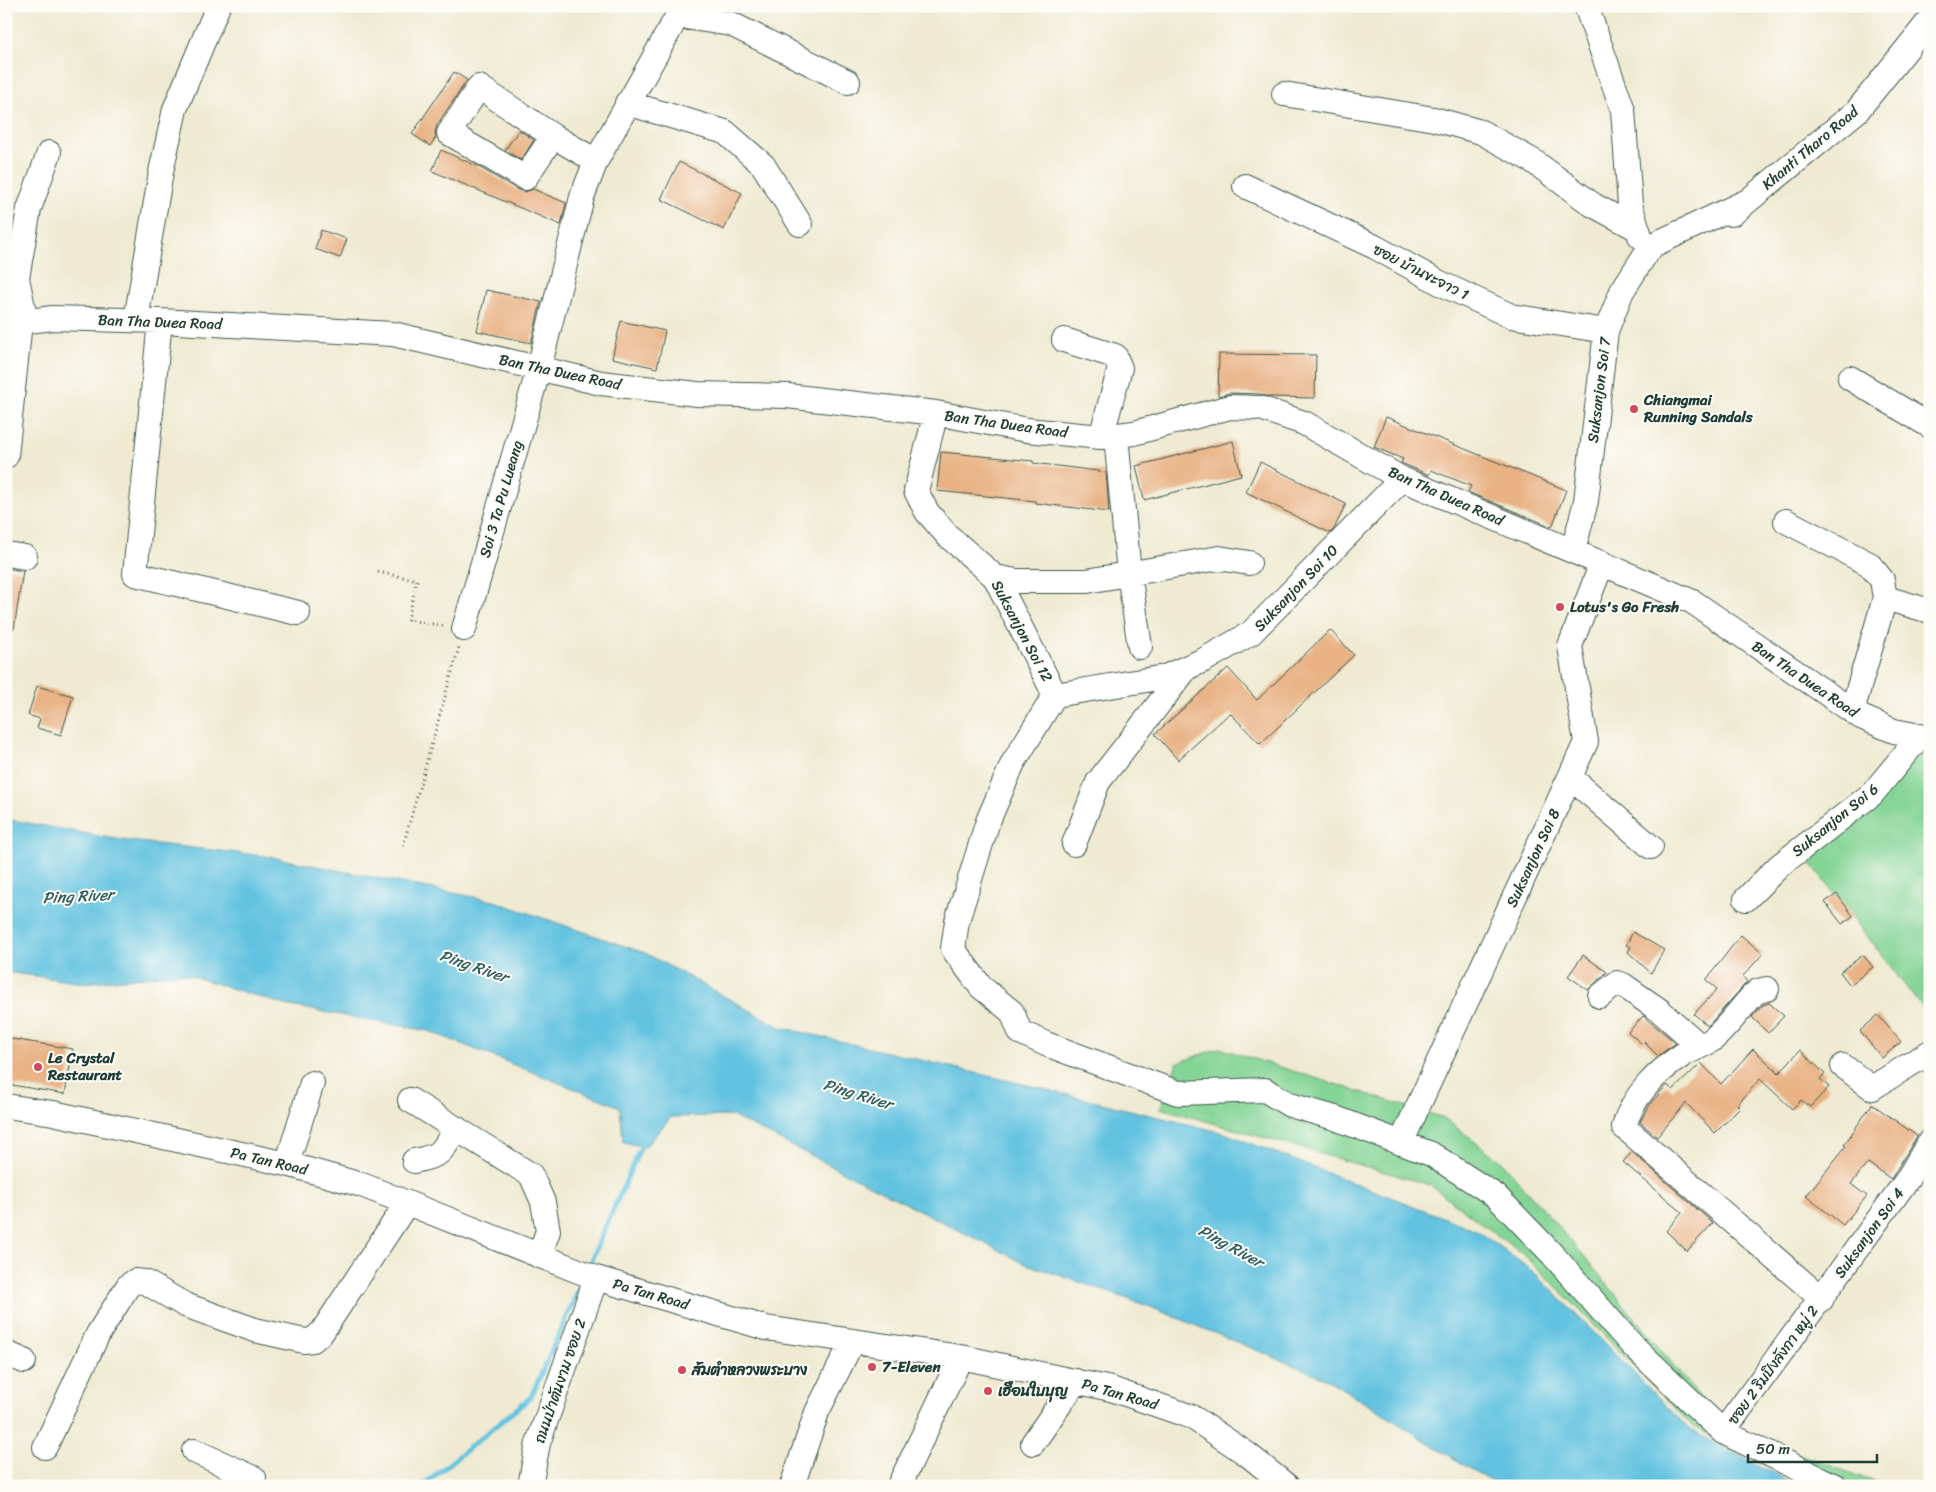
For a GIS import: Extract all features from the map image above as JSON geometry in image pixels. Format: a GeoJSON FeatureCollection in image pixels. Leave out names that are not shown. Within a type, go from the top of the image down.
{"type":"FeatureCollection","features":[{"type":"Feature","properties":{"kind":"street"},"geometry":{"type":"LineString","coordinates":[[136,320],[161,172],[175,109],[218,6]]}},
{"type":"Feature","properties":{"kind":"street"},"geometry":{"type":"LineString","coordinates":[[1586,6],[1624,110],[1630,205],[1645,255]]}},
{"type":"Feature","properties":{"kind":"street"},"geometry":{"type":"LineString","coordinates":[[680,11],[731,24],[848,82]]}},
{"type":"Feature","properties":{"kind":"street","name":"Soi 3 Ta Pu Lueang"},"geometry":{"type":"LineString","coordinates":[[464,629],[538,368],[582,197],[596,161],[680,11]]}},
{"type":"Feature","properties":{"kind":"street","name":"Khanti Tharo Road"},"geometry":{"type":"LineString","coordinates":[[1645,255],[1656,255],[1727,219],[1743,203],[1857,111],[1930,20]]}},
{"type":"Feature","properties":{"kind":"street"},"geometry":{"type":"LineString","coordinates":[[1284,94],[1434,119],[1481,132],[1533,161],[1593,205],[1636,228]]}},
{"type":"Feature","properties":{"kind":"street"},"geometry":{"type":"LineString","coordinates":[[627,103],[725,132],[763,165],[800,224]]}},
{"type":"Feature","properties":{"kind":"street"},"geometry":{"type":"LineString","coordinates":[[553,136],[596,161]]}},
{"type":"Feature","properties":{"kind":"street"},"geometry":{"type":"LineString","coordinates":[[6,456],[17,324],[17,278],[29,208],[49,153]]}},
{"type":"Feature","properties":{"kind":"street","name":"ซอย บ้านขะจาว 1"},"geometry":{"type":"LineString","coordinates":[[1245,186],[1375,248],[1440,283],[1511,316],[1606,331]]}},
{"type":"Feature","properties":{"kind":"street","name":"Suksanjon Soi 7"},"geometry":{"type":"LineString","coordinates":[[1573,551],[1586,501],[1606,331],[1622,292],[1645,255]]}},
{"type":"Feature","properties":{"kind":"street","name":"Ban Tha Duea Road"},"geometry":{"type":"LineString","coordinates":[[17,324],[54,318],[160,320],[393,334],[601,383],[697,394],[787,396],[936,414],[1027,430],[1108,436],[1134,433],[1230,407],[1260,408],[1304,423],[1402,479],[1693,602],[1861,717],[1894,732],[1925,737]]}},
{"type":"Feature","properties":{"kind":"street"},"geometry":{"type":"LineString","coordinates":[[160,320],[135,574],[298,613]]}},
{"type":"Feature","properties":{"kind":"street"},"geometry":{"type":"LineString","coordinates":[[1064,340],[1116,356],[1120,368],[1108,436],[1140,647]]}},
{"type":"Feature","properties":{"kind":"street"},"geometry":{"type":"LineString","coordinates":[[1850,378],[1930,426]]}},
{"type":"Feature","properties":{"kind":"street","name":"Suksanjon Soi 12"},"geometry":{"type":"LineString","coordinates":[[936,414],[916,491],[927,512],[947,535],[995,577],[1055,695],[1013,763],[988,821],[957,921],[953,949],[981,987],[1012,1012],[1020,1032],[1046,1044],[1178,1093],[1264,1090],[1290,1105],[1336,1118],[1401,1143]]}},
{"type":"Feature","properties":{"kind":"street","name":"Suksanjon Soi 10"},"geometry":{"type":"LineString","coordinates":[[1055,695],[1165,677],[1204,660],[1251,633],[1402,479]]}},
{"type":"Feature","properties":{"kind":"street"},"geometry":{"type":"LineString","coordinates":[[1786,521],[1869,564],[1882,580],[1885,598],[1852,711]]}},
{"type":"Feature","properties":{"kind":"street"},"geometry":{"type":"LineString","coordinates":[[995,577],[1016,581],[1087,581],[1219,558],[1249,563]]}},
{"type":"Feature","properties":{"kind":"street","name":"Suksanjon Soi 8"},"geometry":{"type":"LineString","coordinates":[[1401,1143],[1586,742],[1570,646],[1602,563]]}},
{"type":"Feature","properties":{"kind":"street"},"geometry":{"type":"LineString","coordinates":[[1885,598],[1930,611]]}},
{"type":"Feature","properties":{"kind":"street"},"geometry":{"type":"LineString","coordinates":[[1074,844],[1098,782],[1188,667]]}},
{"type":"Feature","properties":{"kind":"street","name":"Suksanjon Soi 6"},"geometry":{"type":"LineString","coordinates":[[1746,899],[1779,866],[1872,794],[1925,737]]}},
{"type":"Feature","properties":{"kind":"street"},"geometry":{"type":"LineString","coordinates":[[1570,777],[1651,846]]}},
{"type":"Feature","properties":{"kind":"street"},"geometry":{"type":"LineString","coordinates":[[1600,996],[1617,983],[1623,985],[1659,1010],[1700,1046]]}},
{"type":"Feature","properties":{"kind":"street"},"geometry":{"type":"LineString","coordinates":[[1767,989],[1758,991],[1712,1040],[1684,1054],[1660,1072],[1635,1100],[1627,1114],[1624,1127],[1822,1299]]}},
{"type":"Feature","properties":{"kind":"street"},"geometry":{"type":"LineString","coordinates":[[1843,1066],[1874,1088],[1930,1052]]}},
{"type":"Feature","properties":{"kind":"street"},"geometry":{"type":"LineString","coordinates":[[287,1164],[312,1083]]}},
{"type":"Feature","properties":{"kind":"street"},"geometry":{"type":"LineString","coordinates":[[410,1100],[531,1175],[543,1202],[548,1231],[539,1256]]}},
{"type":"Feature","properties":{"kind":"street","name":"Pa Tan Road"},"geometry":{"type":"LineString","coordinates":[[6,1106],[53,1113],[287,1164],[362,1185],[596,1278],[766,1328],[961,1357],[1111,1389],[1192,1417],[1247,1454],[1287,1486]]}},
{"type":"Feature","properties":{"kind":"street"},"geometry":{"type":"LineString","coordinates":[[414,1161],[437,1156],[456,1128]]}},
{"type":"Feature","properties":{"kind":"street","name":"Suksanjon Soi 4"},"geometry":{"type":"LineString","coordinates":[[1822,1299],[1907,1180],[1930,1141]]}},
{"type":"Feature","properties":{"kind":"street"},"geometry":{"type":"LineString","coordinates":[[1401,1143],[1431,1154],[1496,1196],[1553,1255],[1632,1345],[1724,1432],[1835,1486]]}},
{"type":"Feature","properties":{"kind":"street"},"geometry":{"type":"LineString","coordinates":[[45,1447],[98,1334],[128,1286],[135,1281],[145,1282],[185,1305],[255,1330],[304,1341],[313,1340],[322,1332],[407,1203]]}},
{"type":"Feature","properties":{"kind":"street","name":"ถนนป่าตันงาม ซอย 2"},"geometry":{"type":"LineString","coordinates":[[530,1486],[538,1443],[596,1278]]}},
{"type":"Feature","properties":{"kind":"street","name":"ซอย 2 ริมปิงลังกา หมู่ 2"},"geometry":{"type":"LineString","coordinates":[[1724,1432],[1822,1299]]}},
{"type":"Feature","properties":{"kind":"street"},"geometry":{"type":"LineString","coordinates":[[792,1486],[817,1412],[852,1342]]}},
{"type":"Feature","properties":{"kind":"street"},"geometry":{"type":"LineString","coordinates":[[899,1486],[961,1357]]}},
{"type":"Feature","properties":{"kind":"street"},"geometry":{"type":"LineString","coordinates":[[1033,1444],[1076,1382]]}},
{"type":"Feature","properties":{"kind":"street"},"geometry":{"type":"LineString","coordinates":[[194,1451],[257,1483]]}},
{"type":"Feature","properties":{"kind":"path"},"geometry":{"type":"LineString","coordinates":[[378,572],[417,580],[408,620],[464,629],[403,846]]}},
{"type":"Feature","properties":{"kind":"green space"},"geometry":{"type":"Polygon","coordinates":[[[1918,754],[1930,757],[1930,1018],[1803,853],[1918,754]]]}},
{"type":"Feature","properties":{"kind":"green space"},"geometry":{"type":"Polygon","coordinates":[[[1219,1048],[1444,1118],[1503,1163],[1583,1255],[1703,1401],[1754,1437],[1885,1486],[1807,1486],[1693,1427],[1525,1256],[1430,1185],[1160,1108],[1177,1063],[1219,1048]]]}},
{"type":"Feature","properties":{"kind":"water","name":"Ping River"},"geometry":{"type":"Polygon","coordinates":[[[6,819],[121,840],[266,856],[494,901],[645,953],[780,1027],[1224,1133],[1476,1230],[1534,1272],[1690,1430],[1798,1486],[1498,1486],[1327,1379],[1148,1306],[1024,1263],[732,1116],[671,1117],[645,1147],[623,1142],[620,1107],[429,1031],[285,1005],[182,973],[83,983],[6,972],[6,819]]]}},
{"type":"Feature","properties":{"kind":"building"},"geometry":{"type":"Polygon","coordinates":[[[454,72],[467,80],[437,125],[436,137],[430,146],[412,134],[454,72]]]}},
{"type":"Feature","properties":{"kind":"building"},"geometry":{"type":"Polygon","coordinates":[[[519,130],[534,140],[521,160],[505,150],[519,130]]]}},
{"type":"Feature","properties":{"kind":"building"},"geometry":{"type":"Polygon","coordinates":[[[441,150],[477,166],[518,190],[525,192],[533,189],[566,203],[561,225],[432,171],[441,150]]]}},
{"type":"Feature","properties":{"kind":"building"},"geometry":{"type":"Polygon","coordinates":[[[679,162],[742,193],[724,230],[661,199],[679,162]]]}},
{"type":"Feature","properties":{"kind":"building"},"geometry":{"type":"Polygon","coordinates":[[[321,230],[347,239],[340,258],[315,249],[321,230]]]}},
{"type":"Feature","properties":{"kind":"building"},"geometry":{"type":"Polygon","coordinates":[[[486,290],[541,302],[531,343],[477,331],[486,290]]]}},
{"type":"Feature","properties":{"kind":"building"},"geometry":{"type":"Polygon","coordinates":[[[621,321],[665,331],[657,368],[612,358],[621,321]]]}},
{"type":"Feature","properties":{"kind":"building"},"geometry":{"type":"Polygon","coordinates":[[[1219,354],[1316,355],[1315,398],[1269,397],[1260,394],[1230,393],[1218,396],[1219,354]]]}},
{"type":"Feature","properties":{"kind":"building"},"geometry":{"type":"Polygon","coordinates":[[[1386,417],[1566,490],[1552,527],[1468,492],[1471,486],[1431,470],[1429,475],[1401,463],[1403,459],[1374,447],[1386,417]]]}},
{"type":"Feature","properties":{"kind":"building"},"geometry":{"type":"Polygon","coordinates":[[[1233,441],[1241,475],[1144,500],[1136,466],[1233,441]]]}},
{"type":"Feature","properties":{"kind":"building"},"geometry":{"type":"Polygon","coordinates":[[[941,452],[1033,461],[1033,463],[1106,472],[1109,512],[1035,503],[1035,501],[937,491],[941,452]]]}},
{"type":"Feature","properties":{"kind":"building"},"geometry":{"type":"Polygon","coordinates":[[[1260,462],[1346,504],[1334,529],[1330,533],[1246,492],[1260,462]]]}},
{"type":"Feature","properties":{"kind":"building"},"geometry":{"type":"Polygon","coordinates":[[[6,568],[23,571],[14,629],[6,629],[6,568]]]}},
{"type":"Feature","properties":{"kind":"building"},"geometry":{"type":"Polygon","coordinates":[[[1330,630],[1354,655],[1260,744],[1230,713],[1178,760],[1155,734],[1228,668],[1257,700],[1330,630]]]}},
{"type":"Feature","properties":{"kind":"building"},"geometry":{"type":"Polygon","coordinates":[[[37,686],[73,696],[61,735],[37,728],[40,719],[28,715],[37,686]]]}},
{"type":"Feature","properties":{"kind":"building"},"geometry":{"type":"Polygon","coordinates":[[[1837,894],[1853,916],[1842,924],[1825,902],[1837,894]]]}},
{"type":"Feature","properties":{"kind":"building"},"geometry":{"type":"Polygon","coordinates":[[[1633,932],[1664,950],[1651,973],[1628,952],[1631,947],[1626,945],[1633,932]]]}},
{"type":"Feature","properties":{"kind":"building"},"geometry":{"type":"Polygon","coordinates":[[[1741,935],[1763,954],[1743,976],[1747,982],[1708,1026],[1694,1014],[1717,989],[1706,980],[1741,935]]]}},
{"type":"Feature","properties":{"kind":"building"},"geometry":{"type":"Polygon","coordinates":[[[1583,955],[1607,972],[1588,990],[1568,976],[1583,955]]]}},
{"type":"Feature","properties":{"kind":"building"},"geometry":{"type":"Polygon","coordinates":[[[1863,955],[1873,967],[1850,985],[1840,972],[1863,955]]]}},
{"type":"Feature","properties":{"kind":"building"},"geometry":{"type":"Polygon","coordinates":[[[1769,1003],[1784,1016],[1768,1033],[1752,1017],[1763,1005],[1769,1003]]]}},
{"type":"Feature","properties":{"kind":"building"},"geometry":{"type":"Polygon","coordinates":[[[1878,1015],[1901,1042],[1882,1058],[1860,1031],[1878,1015]]]}},
{"type":"Feature","properties":{"kind":"building"},"geometry":{"type":"Polygon","coordinates":[[[1643,1016],[1676,1043],[1658,1056],[1644,1042],[1642,1044],[1628,1032],[1643,1016]]]}},
{"type":"Feature","properties":{"kind":"building","name":"Le Crystal Restaurant"},"geometry":{"type":"Polygon","coordinates":[[[6,1038],[73,1049],[65,1094],[6,1084],[6,1038]]]}},
{"type":"Feature","properties":{"kind":"building"},"geometry":{"type":"Polygon","coordinates":[[[1753,1049],[1779,1073],[1800,1050],[1825,1074],[1820,1079],[1829,1087],[1810,1107],[1801,1100],[1792,1109],[1760,1079],[1737,1105],[1740,1108],[1715,1133],[1686,1103],[1657,1137],[1640,1122],[1651,1103],[1667,1085],[1673,1090],[1701,1063],[1721,1084],[1753,1049]]]}},
{"type":"Feature","properties":{"kind":"building"},"geometry":{"type":"Polygon","coordinates":[[[1872,1104],[1917,1136],[1891,1179],[1868,1163],[1851,1184],[1867,1196],[1843,1225],[1806,1196],[1846,1146],[1844,1145],[1872,1104]]]}},
{"type":"Feature","properties":{"kind":"building"},"geometry":{"type":"Polygon","coordinates":[[[1632,1152],[1713,1223],[1687,1251],[1666,1231],[1682,1212],[1623,1162],[1632,1152]]]}},
{"type":"Feature","properties":{"kind":"waterway"},"geometry":{"type":"LineString","coordinates":[[588,1267],[643,1142]]}},
{"type":"Feature","properties":{"kind":"waterway"},"geometry":{"type":"LineString","coordinates":[[422,1486],[531,1397],[583,1280]]}},
{"type":"Feature","properties":{"kind":"place","name":"Chiangmai Running Sandals"},"geometry":{"type":"Point","coordinates":[1634,409]}},
{"type":"Feature","properties":{"kind":"place","name":"Lotus's Go Fresh"},"geometry":{"type":"Point","coordinates":[1560,607]}},
{"type":"Feature","properties":{"kind":"place","name":"Le Crystal Restaurant"},"geometry":{"type":"Point","coordinates":[38,1067]}},
{"type":"Feature","properties":{"kind":"place","name":"7-Eleven"},"geometry":{"type":"Point","coordinates":[872,1367]}},
{"type":"Feature","properties":{"kind":"place","name":"ส้มตำหลวงพระบาง"},"geometry":{"type":"Point","coordinates":[682,1370]}},
{"type":"Feature","properties":{"kind":"place","name":"เฮือนใบบุญ"},"geometry":{"type":"Point","coordinates":[988,1391]}}]}
